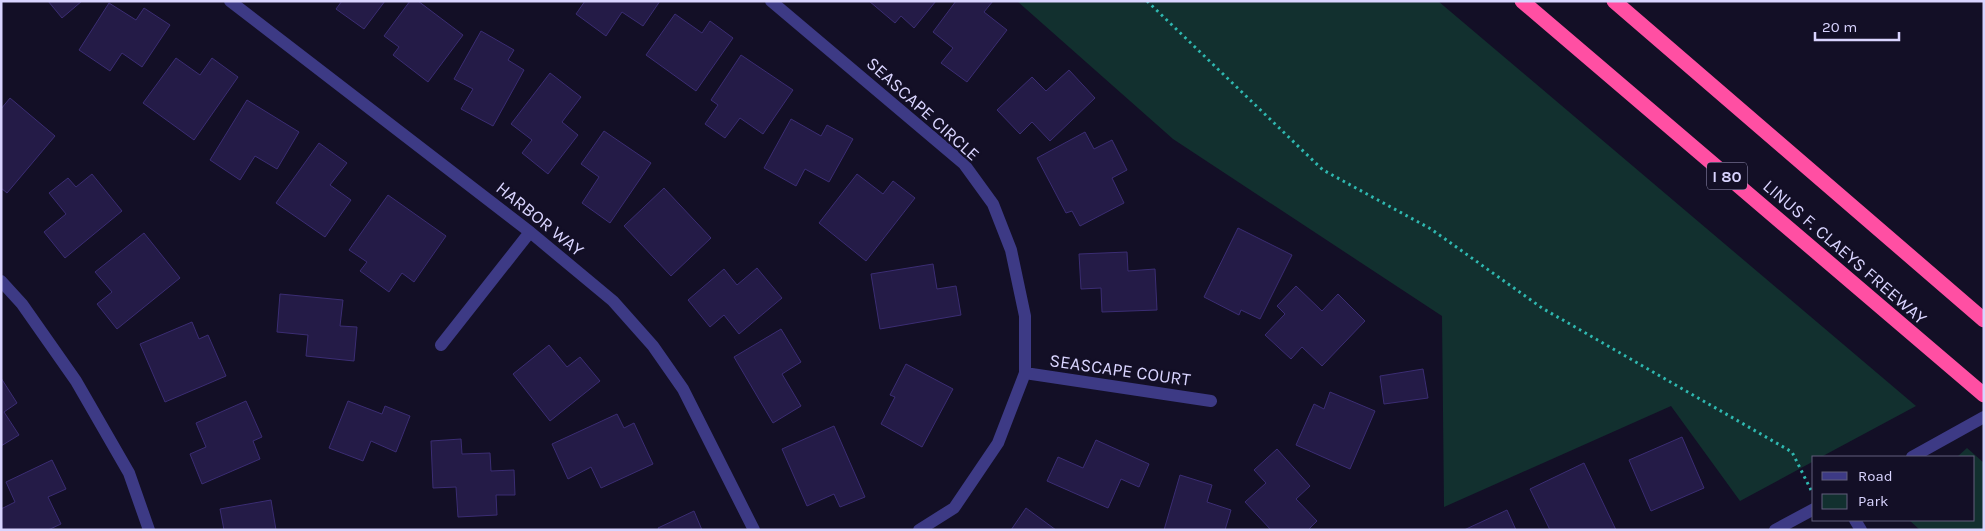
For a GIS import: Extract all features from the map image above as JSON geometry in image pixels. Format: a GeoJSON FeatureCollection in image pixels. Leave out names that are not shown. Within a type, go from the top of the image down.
{"type":"FeatureCollection","features":[{"type":"Feature","properties":{"kind":"highway","name":"LINUS F. CLAEYS FREEWAY"},"geometry":{"type":"LineString","coordinates":[[1522,1],[1984,395]]}},
{"type":"Feature","properties":{"kind":"highway"},"geometry":{"type":"LineString","coordinates":[[1614,1],[1984,320]]}},
{"type":"Feature","properties":{"kind":"street","name":"HARBOR WAY"},"geometry":{"type":"LineString","coordinates":[[230,1],[530,232],[613,301],[653,346],[684,389],[754,530]]}},
{"type":"Feature","properties":{"kind":"street","name":"SEASCAPE CIRCLE"},"geometry":{"type":"LineString","coordinates":[[771,1],[964,164],[993,204],[1011,250],[1024,316],[1025,373],[998,444],[954,508],[919,530]]}},
{"type":"Feature","properties":{"kind":"street"},"geometry":{"type":"LineString","coordinates":[[441,345],[530,232]]}},
{"type":"Feature","properties":{"kind":"street"},"geometry":{"type":"LineString","coordinates":[[1,281],[22,304],[76,381],[129,473],[149,530]]}},
{"type":"Feature","properties":{"kind":"street","name":"SEASCAPE COURT"},"geometry":{"type":"LineString","coordinates":[[1025,373],[1211,401]]}},
{"type":"Feature","properties":{"kind":"street"},"geometry":{"type":"LineString","coordinates":[[1914,456],[1984,418]]}},
{"type":"Feature","properties":{"kind":"street"},"geometry":{"type":"LineString","coordinates":[[1775,530],[1812,510]]}},
{"type":"Feature","properties":{"kind":"path"},"geometry":{"type":"LineString","coordinates":[[1147,1],[1323,170],[1431,229],[1542,308],[1792,452],[1812,492]]}},
{"type":"Feature","properties":{"kind":"green space"},"geometry":{"type":"Polygon","coordinates":[[[1017,1],[1438,1],[1916,406],[1823,456],[1812,456],[1812,462],[1740,501],[1671,406],[1444,507],[1442,316],[1173,139],[1017,1]]]}},
{"type":"Feature","properties":{"kind":"green space"},"geometry":{"type":"Polygon","coordinates":[[[1967,448],[1984,463],[1984,530],[1920,530],[1910,521],[1975,521],[1975,456],[1958,456],[1967,448]]]}},
{"type":"Feature","properties":{"kind":"building"},"geometry":{"type":"Polygon","coordinates":[[[48,1],[82,1],[62,18],[48,1]]]}},
{"type":"Feature","properties":{"kind":"building"},"geometry":{"type":"Polygon","coordinates":[[[342,1],[385,1],[364,29],[336,9],[342,1]]]}},
{"type":"Feature","properties":{"kind":"building"},"geometry":{"type":"Polygon","coordinates":[[[410,1],[418,1],[463,35],[428,82],[393,55],[399,47],[384,36],[410,1]]]}},
{"type":"Feature","properties":{"kind":"building"},"geometry":{"type":"Polygon","coordinates":[[[585,1],[660,1],[643,26],[622,12],[606,36],[576,14],[585,1]]]}},
{"type":"Feature","properties":{"kind":"building"},"geometry":{"type":"Polygon","coordinates":[[[869,1],[936,1],[914,28],[901,16],[895,23],[869,1]]]}},
{"type":"Feature","properties":{"kind":"building"},"geometry":{"type":"Polygon","coordinates":[[[956,1],[993,1],[984,12],[1007,30],[967,82],[941,63],[953,48],[933,32],[956,1]]]}},
{"type":"Feature","properties":{"kind":"building"},"geometry":{"type":"Polygon","coordinates":[[[109,3],[136,20],[144,8],[170,25],[142,67],[122,53],[110,71],[79,50],[109,3]]]}},
{"type":"Feature","properties":{"kind":"building"},"geometry":{"type":"Polygon","coordinates":[[[675,14],[702,33],[710,21],[733,38],[696,91],[646,55],[675,14]]]}},
{"type":"Feature","properties":{"kind":"building"},"geometry":{"type":"Polygon","coordinates":[[[481,31],[514,50],[508,60],[524,70],[493,126],[461,109],[473,89],[454,79],[481,31]]]}},
{"type":"Feature","properties":{"kind":"building"},"geometry":{"type":"Polygon","coordinates":[[[741,55],[793,90],[763,134],[740,118],[725,138],[705,124],[718,105],[711,100],[741,55]]]}},
{"type":"Feature","properties":{"kind":"building"},"geometry":{"type":"Polygon","coordinates":[[[176,58],[200,75],[212,58],[238,77],[194,140],[143,103],[176,58]]]}},
{"type":"Feature","properties":{"kind":"building"},"geometry":{"type":"Polygon","coordinates":[[[1069,70],[1095,98],[1050,141],[1032,122],[1020,134],[997,110],[1032,77],[1046,91],[1069,70]]]}},
{"type":"Feature","properties":{"kind":"building"},"geometry":{"type":"Polygon","coordinates":[[[550,73],[581,97],[562,122],[578,135],[548,174],[522,153],[532,140],[511,124],[550,73]]]}},
{"type":"Feature","properties":{"kind":"building"},"geometry":{"type":"Polygon","coordinates":[[[10,98],[55,136],[7,193],[1,188],[1,109],[10,98]]]}},
{"type":"Feature","properties":{"kind":"building"},"geometry":{"type":"Polygon","coordinates":[[[247,100],[299,132],[277,169],[255,156],[240,180],[210,160],[247,100]]]}},
{"type":"Feature","properties":{"kind":"building"},"geometry":{"type":"Polygon","coordinates":[[[791,119],[821,136],[827,125],[853,139],[829,182],[805,169],[796,186],[764,168],[791,119]]]}},
{"type":"Feature","properties":{"kind":"building"},"geometry":{"type":"Polygon","coordinates":[[[604,131],[651,163],[610,223],[582,203],[599,177],[581,164],[604,131]]]}},
{"type":"Feature","properties":{"kind":"building"},"geometry":{"type":"Polygon","coordinates":[[[1085,132],[1094,149],[1112,140],[1127,170],[1112,178],[1124,203],[1080,226],[1072,211],[1066,213],[1037,158],[1085,132]]]}},
{"type":"Feature","properties":{"kind":"building"},"geometry":{"type":"Polygon","coordinates":[[[319,143],[347,163],[330,185],[351,200],[325,237],[276,203],[319,143]]]}},
{"type":"Feature","properties":{"kind":"building"},"geometry":{"type":"Polygon","coordinates":[[[92,174],[122,211],[65,258],[44,232],[66,214],[49,193],[68,178],[76,187],[92,174]]]}},
{"type":"Feature","properties":{"kind":"building"},"geometry":{"type":"Polygon","coordinates":[[[857,174],[883,194],[893,181],[915,198],[866,261],[819,223],[857,174]]]}},
{"type":"Feature","properties":{"kind":"building"},"geometry":{"type":"Polygon","coordinates":[[[664,188],[711,238],[671,276],[624,226],[664,188]]]}},
{"type":"Feature","properties":{"kind":"building"},"geometry":{"type":"Polygon","coordinates":[[[388,195],[446,236],[414,282],[402,273],[389,292],[360,271],[367,262],[349,250],[388,195]]]}},
{"type":"Feature","properties":{"kind":"building"},"geometry":{"type":"Polygon","coordinates":[[[1238,228],[1292,255],[1260,319],[1241,310],[1239,315],[1204,297],[1238,228]]]}},
{"type":"Feature","properties":{"kind":"building"},"geometry":{"type":"Polygon","coordinates":[[[144,233],[180,278],[117,329],[97,304],[112,292],[95,272],[144,233]]]}},
{"type":"Feature","properties":{"kind":"building"},"geometry":{"type":"Polygon","coordinates":[[[1127,252],[1128,271],[1155,269],[1157,310],[1102,312],[1101,288],[1081,289],[1079,254],[1127,252]]]}},
{"type":"Feature","properties":{"kind":"building"},"geometry":{"type":"Polygon","coordinates":[[[933,264],[937,289],[956,286],[961,315],[880,329],[871,274],[933,264]]]}},
{"type":"Feature","properties":{"kind":"building"},"geometry":{"type":"Polygon","coordinates":[[[757,268],[782,298],[739,334],[724,315],[710,327],[688,300],[724,269],[737,285],[757,268]]]}},
{"type":"Feature","properties":{"kind":"building"},"geometry":{"type":"Polygon","coordinates":[[[1296,286],[1322,311],[1338,294],[1365,321],[1322,366],[1302,347],[1291,359],[1265,335],[1285,314],[1277,306],[1296,286]]]}},
{"type":"Feature","properties":{"kind":"building"},"geometry":{"type":"Polygon","coordinates":[[[280,294],[343,300],[340,326],[357,327],[354,361],[306,356],[308,335],[277,332],[280,294]]]}},
{"type":"Feature","properties":{"kind":"building"},"geometry":{"type":"Polygon","coordinates":[[[192,322],[199,339],[208,335],[226,376],[165,402],[140,344],[192,322]]]}},
{"type":"Feature","properties":{"kind":"building"},"geometry":{"type":"Polygon","coordinates":[[[781,329],[801,362],[782,374],[801,406],[773,423],[734,357],[781,329]]]}},
{"type":"Feature","properties":{"kind":"building"},"geometry":{"type":"Polygon","coordinates":[[[549,345],[567,367],[580,357],[600,381],[550,421],[513,374],[549,345]]]}},
{"type":"Feature","properties":{"kind":"building"},"geometry":{"type":"Polygon","coordinates":[[[906,364],[953,389],[922,447],[881,424],[895,397],[890,395],[906,364]]]}},
{"type":"Feature","properties":{"kind":"building"},"geometry":{"type":"Polygon","coordinates":[[[1423,369],[1428,398],[1384,404],[1380,376],[1423,369]]]}},
{"type":"Feature","properties":{"kind":"building"},"geometry":{"type":"Polygon","coordinates":[[[1,378],[17,403],[4,412],[19,435],[1,446],[1,378]]]}},
{"type":"Feature","properties":{"kind":"building"},"geometry":{"type":"Polygon","coordinates":[[[1330,392],[1375,411],[1350,469],[1296,445],[1314,404],[1324,409],[1330,392]]]}},
{"type":"Feature","properties":{"kind":"building"},"geometry":{"type":"Polygon","coordinates":[[[246,401],[262,437],[253,441],[260,459],[202,484],[190,454],[206,447],[196,423],[246,401]]]}},
{"type":"Feature","properties":{"kind":"building"},"geometry":{"type":"Polygon","coordinates":[[[348,401],[382,414],[385,406],[410,416],[396,452],[371,441],[363,461],[329,448],[348,401]]]}},
{"type":"Feature","properties":{"kind":"building"},"geometry":{"type":"Polygon","coordinates":[[[617,414],[624,428],[634,423],[653,464],[601,488],[591,467],[568,479],[552,444],[617,414]]]}},
{"type":"Feature","properties":{"kind":"building"},"geometry":{"type":"Polygon","coordinates":[[[834,426],[865,497],[840,507],[834,494],[807,506],[782,449],[834,426]]]}},
{"type":"Feature","properties":{"kind":"building"},"geometry":{"type":"Polygon","coordinates":[[[1682,437],[1704,488],[1651,511],[1629,460],[1682,437]]]}},
{"type":"Feature","properties":{"kind":"building"},"geometry":{"type":"Polygon","coordinates":[[[461,439],[462,454],[490,453],[491,471],[514,470],[515,495],[496,495],[497,515],[458,517],[456,487],[433,488],[431,441],[461,439]]]}},
{"type":"Feature","properties":{"kind":"building"},"geometry":{"type":"Polygon","coordinates":[[[1096,440],[1149,464],[1139,487],[1121,479],[1108,508],[1047,481],[1058,457],[1083,468],[1096,440]]]}},
{"type":"Feature","properties":{"kind":"building"},"geometry":{"type":"Polygon","coordinates":[[[1277,449],[1310,486],[1296,499],[1317,521],[1308,530],[1271,530],[1245,502],[1266,483],[1254,470],[1277,449]]]}},
{"type":"Feature","properties":{"kind":"building"},"geometry":{"type":"Polygon","coordinates":[[[52,460],[66,489],[48,497],[61,524],[48,530],[2,530],[1,509],[15,502],[6,482],[52,460]]]}},
{"type":"Feature","properties":{"kind":"building"},"geometry":{"type":"Polygon","coordinates":[[[1584,463],[1616,530],[1550,530],[1530,489],[1584,463]]]}},
{"type":"Feature","properties":{"kind":"building"},"geometry":{"type":"Polygon","coordinates":[[[1180,475],[1212,485],[1207,502],[1231,510],[1225,530],[1164,530],[1180,475]]]}},
{"type":"Feature","properties":{"kind":"building"},"geometry":{"type":"Polygon","coordinates":[[[271,500],[276,530],[224,530],[220,509],[271,500]]]}},
{"type":"Feature","properties":{"kind":"building"},"geometry":{"type":"Polygon","coordinates":[[[1026,508],[1056,530],[1011,530],[1026,508]]]}},
{"type":"Feature","properties":{"kind":"building"},"geometry":{"type":"Polygon","coordinates":[[[1507,510],[1516,530],[1464,530],[1507,510]]]}},
{"type":"Feature","properties":{"kind":"building"},"geometry":{"type":"Polygon","coordinates":[[[694,511],[702,530],[659,530],[658,528],[694,511]]]}}]}
